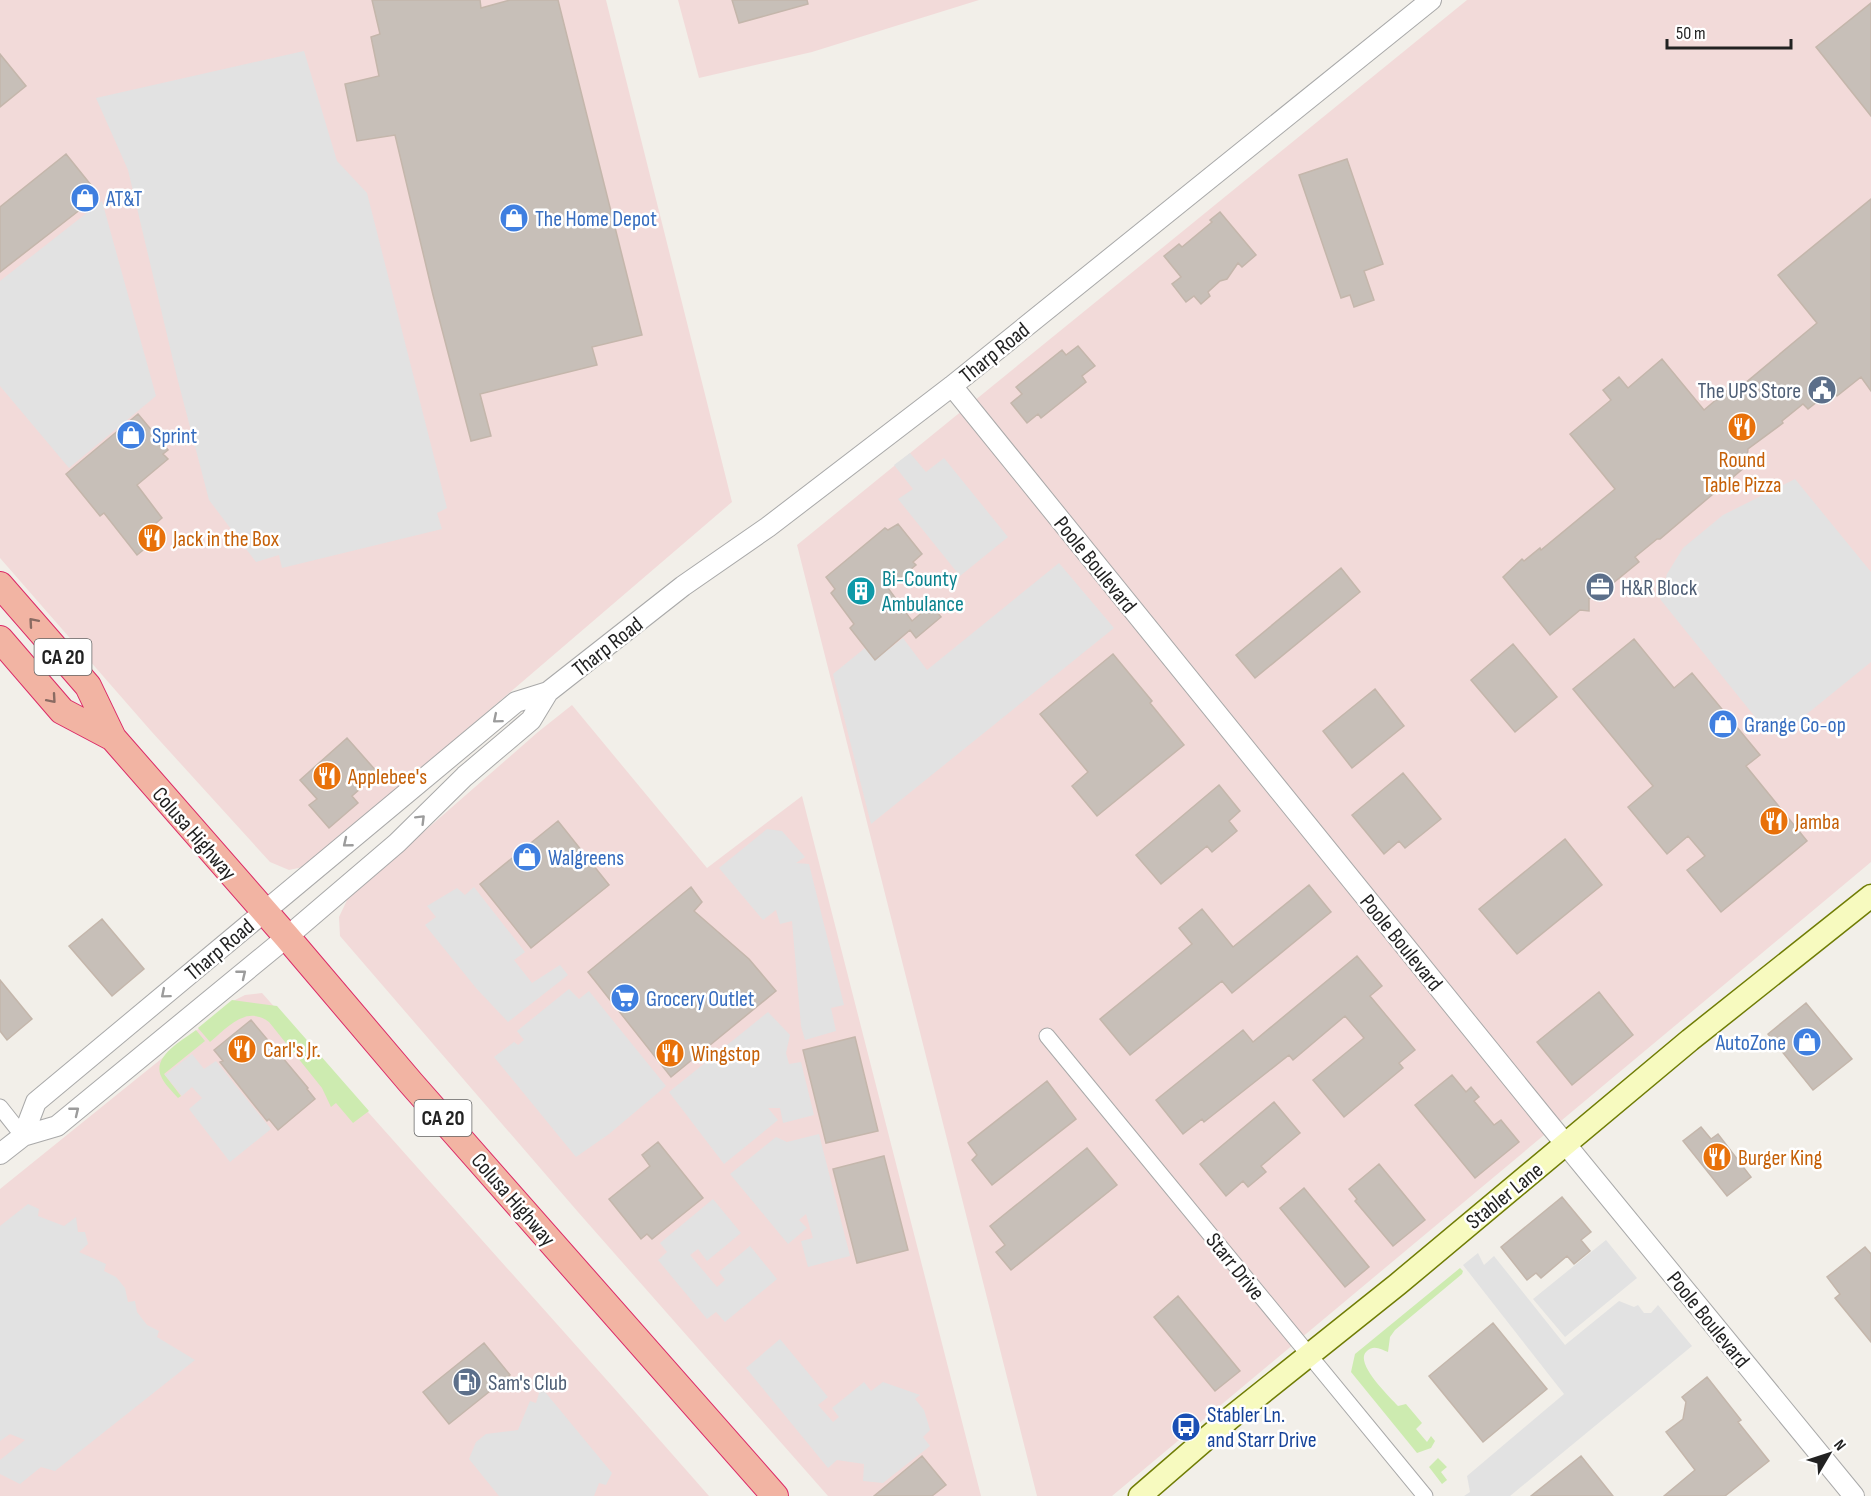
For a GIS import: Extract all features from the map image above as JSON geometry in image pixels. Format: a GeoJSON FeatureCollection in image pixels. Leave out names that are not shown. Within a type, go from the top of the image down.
{"type":"FeatureCollection","features":[{"type":"Feature","properties":{"kind":"highway","name":"Colusa Highway"},"geometry":{"type":"LineString","coordinates":[[0,585],[88,686],[113,738],[411,1083],[775,1496]]}},
{"type":"Feature","properties":{"kind":"highway","name":"Colusa Highway"},"geometry":{"type":"LineString","coordinates":[[0,639],[63,711],[113,738]]}},
{"type":"Feature","properties":{"kind":"main road","name":"Stabler Lane"},"geometry":{"type":"LineString","coordinates":[[1140,1496],[1229,1419],[1310,1355],[1690,1041],[1871,896]]}},
{"type":"Feature","properties":{"kind":"street","name":"Tharp Road"},"geometry":{"type":"LineString","coordinates":[[0,1154],[23,1136],[57,1126],[287,937],[397,843],[457,783],[531,720],[548,692],[683,586],[768,527],[952,386],[1431,0]]}},
{"type":"Feature","properties":{"kind":"street","name":"Poole Boulevard"},"geometry":{"type":"LineString","coordinates":[[952,386],[1854,1496]]}},
{"type":"Feature","properties":{"kind":"street","name":"Tharp Road"},"geometry":{"type":"LineString","coordinates":[[23,1136],[36,1102],[516,702],[548,692]]}},
{"type":"Feature","properties":{"kind":"street","name":"Starr Drive"},"geometry":{"type":"LineString","coordinates":[[1047,1036],[1425,1496]]}},
{"type":"Feature","properties":{"kind":"street"},"geometry":{"type":"LineString","coordinates":[[0,1107],[23,1136]]}},
{"type":"Feature","properties":{"kind":"shaded area"},"geometry":{"type":"Polygon","coordinates":[[[0,0],[606,0],[732,502],[312,862],[303,867],[289,870],[270,862],[151,731],[0,558],[0,0]]]}},
{"type":"Feature","properties":{"kind":"shaded area"},"geometry":{"type":"Polygon","coordinates":[[[678,0],[979,0],[812,52],[699,78],[678,0]]]}},
{"type":"Feature","properties":{"kind":"shaded area"},"geometry":{"type":"Polygon","coordinates":[[[1467,0],[1871,0],[1871,862],[1112,1496],[1037,1496],[797,545],[1467,0]]]}},
{"type":"Feature","properties":{"kind":"shaded area"},"geometry":{"type":"Polygon","coordinates":[[[304,51],[337,161],[367,193],[447,508],[437,513],[442,529],[282,568],[279,555],[256,562],[209,500],[128,170],[96,98],[304,51]]]}},
{"type":"Feature","properties":{"kind":"shaded area"},"geometry":{"type":"Polygon","coordinates":[[[102,201],[156,396],[69,468],[0,386],[0,281],[102,201]]]}},
{"type":"Feature","properties":{"kind":"shaded area"},"geometry":{"type":"Polygon","coordinates":[[[910,453],[926,472],[944,458],[1008,537],[960,576],[898,499],[913,489],[894,465],[910,453]]]}},
{"type":"Feature","properties":{"kind":"shaded area"},"geometry":{"type":"Polygon","coordinates":[[[1795,479],[1871,572],[1871,662],[1781,735],[1768,733],[1660,599],[1667,574],[1683,548],[1723,515],[1795,479]]]}},
{"type":"Feature","properties":{"kind":"shaded area"},"geometry":{"type":"Polygon","coordinates":[[[1059,563],[1114,628],[871,824],[833,674],[865,648],[875,660],[903,638],[927,670],[1059,563]]]}},
{"type":"Feature","properties":{"kind":"shaded area"},"geometry":{"type":"Polygon","coordinates":[[[572,705],[707,868],[802,796],[981,1496],[828,1496],[578,1212],[340,936],[339,917],[348,898],[572,705]]]}},
{"type":"Feature","properties":{"kind":"shaded area"},"geometry":{"type":"Polygon","coordinates":[[[767,829],[782,831],[805,857],[796,863],[809,864],[844,1005],[831,1008],[836,1031],[805,1040],[801,1026],[792,921],[780,924],[776,910],[763,920],[719,868],[767,829]]]}},
{"type":"Feature","properties":{"kind":"shaded area"},"geometry":{"type":"Polygon","coordinates":[[[474,887],[525,952],[514,960],[532,983],[560,965],[568,975],[508,1022],[476,988],[425,925],[436,917],[427,906],[457,888],[465,895],[474,887]]]}},
{"type":"Feature","properties":{"kind":"shaded area"},"geometry":{"type":"Polygon","coordinates":[[[569,989],[579,999],[589,991],[666,1086],[609,1134],[576,1157],[494,1057],[514,1042],[518,1045],[524,1040],[517,1031],[569,989]]]}},
{"type":"Feature","properties":{"kind":"shaded area"},"geometry":{"type":"Polygon","coordinates":[[[262,993],[709,1496],[0,1496],[0,1189],[233,1001],[245,995],[262,993]]]}},
{"type":"Feature","properties":{"kind":"shaded area"},"geometry":{"type":"Polygon","coordinates":[[[768,1012],[790,1035],[786,1053],[789,1064],[801,1062],[814,1115],[783,1123],[780,1108],[768,1108],[778,1120],[724,1164],[669,1092],[768,1012]]]}},
{"type":"Feature","properties":{"kind":"shaded area"},"geometry":{"type":"Polygon","coordinates":[[[192,1054],[204,1069],[216,1061],[271,1129],[230,1162],[189,1109],[202,1098],[192,1087],[182,1096],[165,1075],[192,1054]]]}},
{"type":"Feature","properties":{"kind":"shaded area"},"geometry":{"type":"Polygon","coordinates":[[[819,1134],[850,1256],[808,1267],[801,1241],[813,1238],[806,1214],[799,1220],[807,1228],[788,1244],[730,1174],[776,1137],[787,1142],[819,1134]]]}},
{"type":"Feature","properties":{"kind":"shaded area"},"geometry":{"type":"Polygon","coordinates":[[[713,1199],[741,1233],[707,1261],[698,1249],[690,1255],[717,1287],[725,1280],[719,1272],[750,1246],[777,1279],[725,1322],[716,1312],[707,1319],[658,1260],[667,1252],[660,1243],[713,1199]]]}},
{"type":"Feature","properties":{"kind":"shaded area"},"geometry":{"type":"Polygon","coordinates":[[[28,1204],[39,1209],[38,1216],[64,1226],[76,1217],[78,1232],[85,1232],[88,1244],[79,1252],[106,1264],[104,1271],[116,1277],[125,1288],[128,1302],[135,1301],[137,1312],[147,1325],[159,1331],[157,1337],[195,1360],[55,1471],[41,1467],[20,1484],[0,1474],[0,1460],[25,1440],[10,1434],[0,1441],[0,1226],[28,1204]]]}},
{"type":"Feature","properties":{"kind":"shaded area"},"geometry":{"type":"Polygon","coordinates":[[[1606,1240],[1637,1278],[1565,1337],[1533,1299],[1606,1240]]]}},
{"type":"Feature","properties":{"kind":"shaded area"},"geometry":{"type":"Polygon","coordinates":[[[1478,1253],[1484,1265],[1494,1256],[1565,1345],[1619,1301],[1634,1307],[1638,1305],[1644,1313],[1651,1313],[1658,1305],[1692,1346],[1510,1496],[1464,1496],[1470,1492],[1467,1476],[1564,1394],[1463,1265],[1478,1253]]]}},
{"type":"Feature","properties":{"kind":"shaded area"},"geometry":{"type":"Polygon","coordinates":[[[780,1339],[828,1397],[818,1405],[833,1422],[839,1417],[832,1408],[864,1382],[871,1391],[883,1382],[920,1395],[915,1399],[924,1410],[930,1430],[923,1437],[930,1446],[883,1483],[863,1481],[864,1464],[837,1460],[828,1468],[746,1368],[780,1339]]]}},
{"type":"Feature","properties":{"kind":"shaded area"},"geometry":{"type":"Polygon","coordinates":[[[541,1387],[612,1473],[606,1485],[599,1483],[594,1496],[499,1496],[469,1459],[476,1442],[486,1434],[518,1430],[530,1401],[536,1403],[541,1387]]]}},
{"type":"Feature","properties":{"kind":"green space"},"geometry":{"type":"Polygon","coordinates":[[[232,1000],[277,1006],[369,1111],[353,1123],[336,1103],[331,1107],[322,1088],[269,1022],[261,1017],[245,1017],[238,1020],[210,1042],[198,1028],[232,1000]]]}},
{"type":"Feature","properties":{"kind":"green space"},"geometry":{"type":"Polygon","coordinates":[[[196,1030],[205,1041],[164,1074],[181,1096],[178,1098],[162,1079],[159,1069],[170,1049],[196,1030]]]}},
{"type":"Feature","properties":{"kind":"green space"},"geometry":{"type":"Polygon","coordinates":[[[1460,1268],[1463,1271],[1462,1274],[1395,1330],[1390,1337],[1388,1352],[1371,1348],[1364,1357],[1369,1372],[1381,1388],[1398,1406],[1406,1404],[1422,1423],[1416,1429],[1427,1442],[1431,1436],[1435,1441],[1431,1448],[1417,1453],[1351,1372],[1355,1354],[1460,1268]]]}},
{"type":"Feature","properties":{"kind":"green space"},"geometry":{"type":"Polygon","coordinates":[[[1438,1458],[1447,1467],[1441,1472],[1447,1480],[1442,1484],[1429,1467],[1438,1458]]]}},
{"type":"Feature","properties":{"kind":"building","name":"The Home Depot"},"geometry":{"type":"Polygon","coordinates":[[[372,0],[480,0],[481,8],[510,0],[558,0],[642,335],[592,347],[597,365],[480,394],[491,436],[471,441],[395,135],[357,141],[345,84],[379,76],[371,37],[380,34],[372,0]]]}},
{"type":"Feature","properties":{"kind":"building"},"geometry":{"type":"Polygon","coordinates":[[[732,0],[807,0],[808,4],[739,23],[732,0]]]}},
{"type":"Feature","properties":{"kind":"building"},"geometry":{"type":"Polygon","coordinates":[[[1871,3],[1871,116],[1816,47],[1871,3]]]}},
{"type":"Feature","properties":{"kind":"building"},"geometry":{"type":"Polygon","coordinates":[[[0,54],[26,86],[0,107],[0,54]]]}},
{"type":"Feature","properties":{"kind":"building"},"geometry":{"type":"Polygon","coordinates":[[[66,154],[99,195],[0,272],[0,207],[66,154]]]}},
{"type":"Feature","properties":{"kind":"building"},"geometry":{"type":"Polygon","coordinates":[[[1347,159],[1383,264],[1364,271],[1374,300],[1354,307],[1350,295],[1341,298],[1299,175],[1347,159]]]}},
{"type":"Feature","properties":{"kind":"building"},"geometry":{"type":"Polygon","coordinates":[[[1871,199],[1871,391],[1861,377],[1837,396],[1832,390],[1808,409],[1803,404],[1782,421],[1783,423],[1748,449],[1746,466],[1660,539],[1635,557],[1639,562],[1612,584],[1606,599],[1589,598],[1589,611],[1580,610],[1550,635],[1503,577],[1522,559],[1524,561],[1540,548],[1541,550],[1615,489],[1570,434],[1611,400],[1603,390],[1619,377],[1628,388],[1662,359],[1704,410],[1735,384],[1738,389],[1817,323],[1778,275],[1871,199]]]}},
{"type":"Feature","properties":{"kind":"building"},"geometry":{"type":"Polygon","coordinates":[[[1220,212],[1256,255],[1242,267],[1238,263],[1227,279],[1220,281],[1208,292],[1210,296],[1201,304],[1194,296],[1186,302],[1172,284],[1181,277],[1164,256],[1179,244],[1182,247],[1212,222],[1210,220],[1220,212]]]}},
{"type":"Feature","properties":{"kind":"building"},"geometry":{"type":"Polygon","coordinates":[[[1078,346],[1095,366],[1082,376],[1086,382],[1041,418],[1038,414],[1027,423],[1011,403],[1022,394],[1016,387],[1062,350],[1066,355],[1078,346]]]}},
{"type":"Feature","properties":{"kind":"building"},"geometry":{"type":"Polygon","coordinates":[[[138,414],[168,450],[163,454],[168,459],[137,485],[162,518],[155,524],[163,534],[137,555],[104,513],[100,516],[66,474],[138,414]]]}},
{"type":"Feature","properties":{"kind":"building","name":"Bi-County Ambulance"},"geometry":{"type":"Polygon","coordinates":[[[898,524],[922,554],[913,562],[916,565],[888,588],[912,621],[931,605],[941,617],[916,638],[910,630],[875,660],[850,628],[854,624],[831,593],[835,589],[826,577],[885,528],[888,530],[898,524]]]}},
{"type":"Feature","properties":{"kind":"building"},"geometry":{"type":"Polygon","coordinates":[[[1341,568],[1360,592],[1255,678],[1236,655],[1341,568]]]}},
{"type":"Feature","properties":{"kind":"building"},"geometry":{"type":"Polygon","coordinates":[[[1634,639],[1674,688],[1692,673],[1760,755],[1746,766],[1807,841],[1721,912],[1687,870],[1705,856],[1688,836],[1667,854],[1628,807],[1653,786],[1573,689],[1634,639]]]}},
{"type":"Feature","properties":{"kind":"building"},"geometry":{"type":"Polygon","coordinates":[[[1513,644],[1557,697],[1515,732],[1471,680],[1513,644]]]}},
{"type":"Feature","properties":{"kind":"building"},"geometry":{"type":"Polygon","coordinates":[[[1113,654],[1152,701],[1150,703],[1184,745],[1097,816],[1072,786],[1088,772],[1040,714],[1113,654]]]}},
{"type":"Feature","properties":{"kind":"building"},"geometry":{"type":"Polygon","coordinates":[[[1375,689],[1404,726],[1352,768],[1323,731],[1375,689]]]}},
{"type":"Feature","properties":{"kind":"building"},"geometry":{"type":"Polygon","coordinates":[[[347,738],[378,773],[352,796],[358,803],[329,828],[309,805],[317,799],[300,780],[347,738]]]}},
{"type":"Feature","properties":{"kind":"building"},"geometry":{"type":"Polygon","coordinates":[[[1403,773],[1441,819],[1405,848],[1399,841],[1384,854],[1352,815],[1403,773]]]}},
{"type":"Feature","properties":{"kind":"building"},"geometry":{"type":"Polygon","coordinates":[[[1219,785],[1240,811],[1229,821],[1237,831],[1212,852],[1207,846],[1161,884],[1136,855],[1219,785]]]}},
{"type":"Feature","properties":{"kind":"building"},"geometry":{"type":"Polygon","coordinates":[[[558,821],[609,885],[531,948],[480,884],[558,821]]]}},
{"type":"Feature","properties":{"kind":"building"},"geometry":{"type":"Polygon","coordinates":[[[1565,839],[1602,885],[1517,954],[1479,909],[1565,839]]]}},
{"type":"Feature","properties":{"kind":"building"},"geometry":{"type":"Polygon","coordinates":[[[1309,885],[1331,912],[1232,993],[1222,981],[1130,1055],[1100,1019],[1192,944],[1179,928],[1202,909],[1233,947],[1309,885]]]}},
{"type":"Feature","properties":{"kind":"building"},"geometry":{"type":"Polygon","coordinates":[[[691,887],[702,902],[694,911],[749,959],[776,991],[671,1077],[588,972],[691,887]]]}},
{"type":"Feature","properties":{"kind":"building"},"geometry":{"type":"Polygon","coordinates":[[[102,919],[144,969],[112,996],[69,946],[102,919]]]}},
{"type":"Feature","properties":{"kind":"building"},"geometry":{"type":"Polygon","coordinates":[[[1357,956],[1382,986],[1370,996],[1415,1050],[1399,1063],[1403,1068],[1344,1117],[1313,1080],[1364,1038],[1345,1016],[1293,1060],[1289,1055],[1204,1122],[1202,1119],[1183,1134],[1156,1100],[1243,1030],[1253,1042],[1357,956]]]}},
{"type":"Feature","properties":{"kind":"building"},"geometry":{"type":"Polygon","coordinates":[[[0,980],[32,1019],[7,1040],[0,1031],[0,980]]]}},
{"type":"Feature","properties":{"kind":"building"},"geometry":{"type":"Polygon","coordinates":[[[1599,992],[1633,1035],[1572,1085],[1537,1042],[1599,992]]]}},
{"type":"Feature","properties":{"kind":"building"},"geometry":{"type":"Polygon","coordinates":[[[1806,1003],[1852,1059],[1813,1090],[1768,1034],[1806,1003]]]}},
{"type":"Feature","properties":{"kind":"building"},"geometry":{"type":"Polygon","coordinates":[[[251,1020],[315,1099],[278,1130],[269,1119],[267,1121],[220,1062],[223,1061],[214,1050],[251,1020]]]}},
{"type":"Feature","properties":{"kind":"building"},"geometry":{"type":"Polygon","coordinates":[[[855,1037],[878,1131],[826,1143],[803,1050],[855,1037]]]}},
{"type":"Feature","properties":{"kind":"building"},"geometry":{"type":"Polygon","coordinates":[[[1452,1075],[1466,1092],[1471,1087],[1479,1097],[1474,1101],[1494,1125],[1501,1120],[1519,1142],[1475,1178],[1415,1105],[1452,1075]]]}},
{"type":"Feature","properties":{"kind":"building"},"geometry":{"type":"Polygon","coordinates":[[[1047,1081],[1076,1119],[992,1185],[972,1160],[977,1155],[968,1143],[1047,1081]]]}},
{"type":"Feature","properties":{"kind":"building"},"geometry":{"type":"Polygon","coordinates":[[[1274,1102],[1300,1133],[1261,1166],[1266,1172],[1248,1187],[1243,1181],[1226,1196],[1200,1164],[1274,1102]]]}},
{"type":"Feature","properties":{"kind":"building"},"geometry":{"type":"Polygon","coordinates":[[[1701,1127],[1711,1139],[1718,1134],[1751,1177],[1727,1196],[1683,1141],[1701,1127]]]}},
{"type":"Feature","properties":{"kind":"building"},"geometry":{"type":"Polygon","coordinates":[[[658,1142],[703,1198],[652,1239],[647,1234],[641,1239],[609,1199],[650,1166],[642,1155],[658,1142]]]}},
{"type":"Feature","properties":{"kind":"building"},"geometry":{"type":"Polygon","coordinates":[[[1087,1148],[1117,1185],[1011,1270],[996,1252],[1005,1245],[990,1226],[1087,1148]]]}},
{"type":"Feature","properties":{"kind":"building"},"geometry":{"type":"Polygon","coordinates":[[[884,1156],[908,1250],[857,1263],[833,1169],[884,1156]]]}},
{"type":"Feature","properties":{"kind":"building"},"geometry":{"type":"Polygon","coordinates":[[[1379,1164],[1425,1220],[1393,1246],[1355,1201],[1357,1199],[1349,1189],[1379,1164]]]}},
{"type":"Feature","properties":{"kind":"building"},"geometry":{"type":"Polygon","coordinates":[[[1304,1188],[1369,1267],[1345,1287],[1280,1208],[1304,1188]]]}},
{"type":"Feature","properties":{"kind":"building"},"geometry":{"type":"Polygon","coordinates":[[[1562,1197],[1591,1232],[1581,1240],[1590,1251],[1574,1264],[1567,1256],[1541,1278],[1536,1273],[1527,1280],[1501,1247],[1562,1197]]]}},
{"type":"Feature","properties":{"kind":"building"},"geometry":{"type":"Polygon","coordinates":[[[1865,1247],[1871,1254],[1871,1342],[1835,1298],[1840,1294],[1827,1277],[1865,1247]]]}},
{"type":"Feature","properties":{"kind":"building"},"geometry":{"type":"Polygon","coordinates":[[[1178,1296],[1240,1371],[1215,1391],[1154,1317],[1178,1296]]]}},
{"type":"Feature","properties":{"kind":"building"},"geometry":{"type":"Polygon","coordinates":[[[1493,1323],[1547,1389],[1483,1442],[1429,1376],[1493,1323]]]}},
{"type":"Feature","properties":{"kind":"building"},"geometry":{"type":"Polygon","coordinates":[[[484,1343],[510,1375],[449,1424],[423,1392],[484,1343]]]}},
{"type":"Feature","properties":{"kind":"building"},"geometry":{"type":"Polygon","coordinates":[[[1707,1377],[1741,1420],[1738,1422],[1769,1461],[1725,1496],[1664,1496],[1695,1470],[1666,1432],[1683,1419],[1686,1402],[1682,1397],[1707,1377]]]}},
{"type":"Feature","properties":{"kind":"building"},"geometry":{"type":"Polygon","coordinates":[[[922,1456],[946,1485],[932,1496],[874,1496],[922,1456]]]}},
{"type":"Feature","properties":{"kind":"building"},"geometry":{"type":"Polygon","coordinates":[[[1581,1456],[1613,1496],[1531,1496],[1581,1456]]]}},
{"type":"Feature","properties":{"kind":"place","name":"AT&T"},"geometry":{"type":"Point","coordinates":[85,198]}},
{"type":"Feature","properties":{"kind":"place","name":"The Home Depot"},"geometry":{"type":"Point","coordinates":[514,218]}},
{"type":"Feature","properties":{"kind":"place","name":"The UPS Store"},"geometry":{"type":"Point","coordinates":[1822,390]}},
{"type":"Feature","properties":{"kind":"place","name":"Round Table Pizza"},"geometry":{"type":"Point","coordinates":[1742,427]}},
{"type":"Feature","properties":{"kind":"place","name":"Sprint"},"geometry":{"type":"Point","coordinates":[131,435]}},
{"type":"Feature","properties":{"kind":"place","name":"Jack in the Box"},"geometry":{"type":"Point","coordinates":[152,538]}},
{"type":"Feature","properties":{"kind":"place","name":"H&R Block"},"geometry":{"type":"Point","coordinates":[1600,587]}},
{"type":"Feature","properties":{"kind":"place","name":"Bi-County Ambulance"},"geometry":{"type":"Point","coordinates":[861,591]}},
{"type":"Feature","properties":{"kind":"place","name":"Grange Co-op"},"geometry":{"type":"Point","coordinates":[1723,724]}},
{"type":"Feature","properties":{"kind":"place","name":"Applebee's"},"geometry":{"type":"Point","coordinates":[327,776]}},
{"type":"Feature","properties":{"kind":"place","name":"Jamba"},"geometry":{"type":"Point","coordinates":[1774,821]}},
{"type":"Feature","properties":{"kind":"place","name":"Walgreens"},"geometry":{"type":"Point","coordinates":[527,857]}},
{"type":"Feature","properties":{"kind":"place","name":"Grocery Outlet"},"geometry":{"type":"Point","coordinates":[625,998]}},
{"type":"Feature","properties":{"kind":"place","name":"AutoZone"},"geometry":{"type":"Point","coordinates":[1807,1042]}},
{"type":"Feature","properties":{"kind":"place","name":"Carl's Jr."},"geometry":{"type":"Point","coordinates":[242,1049]}},
{"type":"Feature","properties":{"kind":"place","name":"Wingstop"},"geometry":{"type":"Point","coordinates":[670,1053]}},
{"type":"Feature","properties":{"kind":"place","name":"Burger King"},"geometry":{"type":"Point","coordinates":[1717,1157]}},
{"type":"Feature","properties":{"kind":"place","name":"Sam's Club"},"geometry":{"type":"Point","coordinates":[467,1382]}},
{"type":"Feature","properties":{"kind":"place","name":"Stabler Ln. and Starr Drive"},"geometry":{"type":"Point","coordinates":[1186,1427]}}]}
